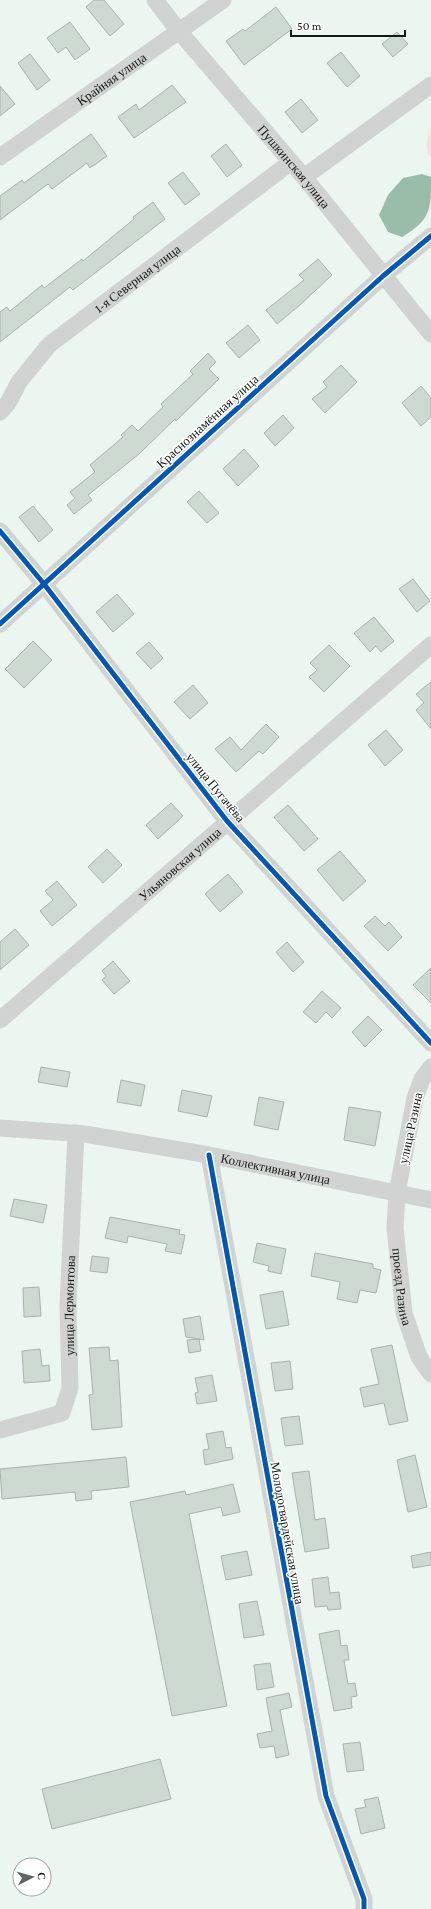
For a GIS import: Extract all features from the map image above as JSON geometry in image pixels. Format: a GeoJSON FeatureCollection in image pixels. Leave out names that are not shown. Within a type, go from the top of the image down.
{"type":"FeatureCollection","features":[{"type":"Feature","properties":{"kind":"street","name":"Пушкинская улица"},"geometry":{"type":"LineString","coordinates":[[155,0],[178,30],[292,162],[431,334]]}},
{"type":"Feature","properties":{"kind":"street","name":"Крайняя улица"},"geometry":{"type":"LineString","coordinates":[[0,157],[178,30],[223,0]]}},
{"type":"Feature","properties":{"kind":"street"},"geometry":{"type":"LineString","coordinates":[[304,177],[431,85]]}},
{"type":"Feature","properties":{"kind":"street","name":"1-я Северная улица"},"geometry":{"type":"LineString","coordinates":[[0,412],[8,403],[19,382],[49,345],[292,162]]}},
{"type":"Feature","properties":{"kind":"street","name":"Краснознамённая улица"},"geometry":{"type":"LineString","coordinates":[[0,624],[383,276],[431,236]]}},
{"type":"Feature","properties":{"kind":"street","name":"улица Пугачёва"},"geometry":{"type":"LineString","coordinates":[[0,531],[44,584],[227,820],[431,1043]]}},
{"type":"Feature","properties":{"kind":"street","name":"Ульяновская улица"},"geometry":{"type":"LineString","coordinates":[[0,1020],[227,820],[431,645]]}},
{"type":"Feature","properties":{"kind":"street","name":"улица Разина"},"geometry":{"type":"LineString","coordinates":[[397,1192],[415,1098],[422,1079],[431,1067]]}},
{"type":"Feature","properties":{"kind":"street","name":"Коллективная улица"},"geometry":{"type":"LineString","coordinates":[[0,1128],[76,1133],[208,1155],[431,1200]]}},
{"type":"Feature","properties":{"kind":"street","name":"улица Лермонтова"},"geometry":{"type":"LineString","coordinates":[[0,1430],[62,1413],[70,1388],[68,1305],[76,1133]]}},
{"type":"Feature","properties":{"kind":"street","name":"Молодогвардейская улица"},"geometry":{"type":"LineString","coordinates":[[208,1155],[326,1796],[364,1899],[364,1909]]}},
{"type":"Feature","properties":{"kind":"street","name":"проезд Разина"},"geometry":{"type":"LineString","coordinates":[[397,1192],[395,1228],[404,1313],[419,1357],[431,1374]]}},
{"type":"Feature","properties":{"kind":"shaded area"},"geometry":{"type":"Polygon","coordinates":[[[431,127],[431,157],[427,150],[427,146],[431,127]]]}},
{"type":"Feature","properties":{"kind":"shaded area"},"geometry":{"type":"Polygon","coordinates":[[[422,174],[431,177],[431,198],[424,219],[412,231],[402,237],[388,232],[379,215],[388,195],[403,178],[422,174]]]}},
{"type":"Feature","properties":{"kind":"building"},"geometry":{"type":"Polygon","coordinates":[[[94,0],[104,0],[124,24],[110,36],[86,7],[94,0]]]}},
{"type":"Feature","properties":{"kind":"building"},"geometry":{"type":"Polygon","coordinates":[[[276,7],[292,29],[244,65],[226,41],[243,29],[245,31],[276,7]]]}},
{"type":"Feature","properties":{"kind":"building"},"geometry":{"type":"Polygon","coordinates":[[[70,22],[90,49],[75,60],[66,47],[58,53],[47,38],[70,22]]]}},
{"type":"Feature","properties":{"kind":"building"},"geometry":{"type":"Polygon","coordinates":[[[397,32],[408,44],[393,57],[382,44],[397,32]]]}},
{"type":"Feature","properties":{"kind":"building"},"geometry":{"type":"Polygon","coordinates":[[[341,52],[360,76],[347,87],[327,63],[341,52]]]}},
{"type":"Feature","properties":{"kind":"building"},"geometry":{"type":"Polygon","coordinates":[[[30,54],[50,80],[37,90],[18,63],[30,54]]]}},
{"type":"Feature","properties":{"kind":"building"},"geometry":{"type":"Polygon","coordinates":[[[172,85],[186,102],[134,138],[118,117],[136,104],[139,110],[172,85]]]}},
{"type":"Feature","properties":{"kind":"building"},"geometry":{"type":"Polygon","coordinates":[[[0,86],[15,104],[0,116],[0,86]]]}},
{"type":"Feature","properties":{"kind":"building"},"geometry":{"type":"Polygon","coordinates":[[[301,99],[318,120],[302,133],[285,112],[301,99]]]}},
{"type":"Feature","properties":{"kind":"building"},"geometry":{"type":"Polygon","coordinates":[[[91,134],[107,156],[90,168],[87,163],[52,189],[48,184],[0,220],[0,196],[22,180],[24,183],[91,134]]]}},
{"type":"Feature","properties":{"kind":"building"},"geometry":{"type":"Polygon","coordinates":[[[226,144],[242,165],[227,177],[211,156],[226,144]]]}},
{"type":"Feature","properties":{"kind":"building"},"geometry":{"type":"Polygon","coordinates":[[[183,172],[200,194],[185,205],[168,183],[183,172]]]}},
{"type":"Feature","properties":{"kind":"building"},"geometry":{"type":"Polygon","coordinates":[[[153,202],[165,219],[73,290],[70,287],[0,342],[0,312],[7,307],[10,311],[42,285],[44,288],[82,259],[83,261],[134,219],[133,217],[153,202]]]}},
{"type":"Feature","properties":{"kind":"building"},"geometry":{"type":"Polygon","coordinates":[[[318,259],[332,275],[277,324],[266,310],[304,280],[299,275],[318,259]]]}},
{"type":"Feature","properties":{"kind":"building"},"geometry":{"type":"Polygon","coordinates":[[[248,325],[260,340],[239,358],[226,343],[248,325]]]}},
{"type":"Feature","properties":{"kind":"building"},"geometry":{"type":"Polygon","coordinates":[[[208,353],[216,362],[209,369],[219,379],[176,421],[175,419],[139,454],[88,495],[92,500],[74,514],[67,505],[75,498],[70,492],[95,472],[90,465],[123,437],[121,435],[132,425],[138,431],[163,407],[161,404],[193,374],[190,371],[208,353]]]}},
{"type":"Feature","properties":{"kind":"building"},"geometry":{"type":"Polygon","coordinates":[[[341,365],[357,382],[325,413],[312,399],[327,387],[323,382],[341,365]]]}},
{"type":"Feature","properties":{"kind":"building"},"geometry":{"type":"Polygon","coordinates":[[[421,386],[431,398],[431,417],[421,426],[402,403],[421,386]]]}},
{"type":"Feature","properties":{"kind":"building"},"geometry":{"type":"Polygon","coordinates":[[[283,415],[294,428],[275,446],[264,433],[283,415]]]}},
{"type":"Feature","properties":{"kind":"building"},"geometry":{"type":"Polygon","coordinates":[[[244,449],[259,466],[238,486],[223,469],[244,449]]]}},
{"type":"Feature","properties":{"kind":"building"},"geometry":{"type":"Polygon","coordinates":[[[199,491],[219,513],[207,523],[187,502],[199,491]]]}},
{"type":"Feature","properties":{"kind":"building"},"geometry":{"type":"Polygon","coordinates":[[[33,506],[53,530],[39,542],[19,517],[33,506]]]}},
{"type":"Feature","properties":{"kind":"building"},"geometry":{"type":"Polygon","coordinates":[[[413,579],[430,601],[417,612],[399,589],[413,579]]]}},
{"type":"Feature","properties":{"kind":"building"},"geometry":{"type":"Polygon","coordinates":[[[117,594],[134,614],[113,632],[96,612],[117,594]]]}},
{"type":"Feature","properties":{"kind":"building"},"geometry":{"type":"Polygon","coordinates":[[[374,617],[394,641],[381,652],[376,646],[370,652],[354,633],[374,617]]]}},
{"type":"Feature","properties":{"kind":"building"},"geometry":{"type":"Polygon","coordinates":[[[33,641],[52,660],[24,688],[5,669],[33,641]]]}},
{"type":"Feature","properties":{"kind":"building"},"geometry":{"type":"Polygon","coordinates":[[[149,642],[163,658],[151,669],[136,653],[149,642]]]}},
{"type":"Feature","properties":{"kind":"building"},"geometry":{"type":"Polygon","coordinates":[[[329,645],[350,666],[324,692],[309,677],[317,670],[310,663],[329,645]]]}},
{"type":"Feature","properties":{"kind":"building"},"geometry":{"type":"Polygon","coordinates":[[[431,682],[431,729],[416,710],[424,703],[416,694],[431,682]]]}},
{"type":"Feature","properties":{"kind":"building"},"geometry":{"type":"Polygon","coordinates":[[[193,685],[208,703],[190,719],[174,702],[193,685]]]}},
{"type":"Feature","properties":{"kind":"building"},"geometry":{"type":"Polygon","coordinates":[[[266,724],[279,737],[263,754],[259,751],[236,772],[215,749],[230,737],[241,750],[266,724]]]}},
{"type":"Feature","properties":{"kind":"building"},"geometry":{"type":"Polygon","coordinates":[[[386,730],[403,750],[385,766],[368,745],[386,730]]]}},
{"type":"Feature","properties":{"kind":"building"},"geometry":{"type":"Polygon","coordinates":[[[171,803],[183,816],[158,839],[146,825],[171,803]]]}},
{"type":"Feature","properties":{"kind":"building"},"geometry":{"type":"Polygon","coordinates":[[[288,805],[318,839],[304,851],[274,817],[288,805]]]}},
{"type":"Feature","properties":{"kind":"building"},"geometry":{"type":"Polygon","coordinates":[[[107,849],[122,865],[103,883],[88,867],[107,849]]]}},
{"type":"Feature","properties":{"kind":"building"},"geometry":{"type":"Polygon","coordinates":[[[340,851],[366,881],[343,901],[317,870],[340,851]]]}},
{"type":"Feature","properties":{"kind":"building"},"geometry":{"type":"Polygon","coordinates":[[[228,874],[243,892],[220,912],[205,894],[228,874]]]}},
{"type":"Feature","properties":{"kind":"building"},"geometry":{"type":"Polygon","coordinates":[[[57,881],[77,905],[52,926],[40,911],[53,900],[45,891],[57,881]]]}},
{"type":"Feature","properties":{"kind":"building"},"geometry":{"type":"Polygon","coordinates":[[[375,916],[385,926],[389,922],[402,937],[388,951],[364,926],[375,916]]]}},
{"type":"Feature","properties":{"kind":"building"},"geometry":{"type":"Polygon","coordinates":[[[15,929],[29,945],[0,970],[0,942],[15,929]]]}},
{"type":"Feature","properties":{"kind":"building"},"geometry":{"type":"Polygon","coordinates":[[[287,942],[304,962],[293,972],[276,952],[287,942]]]}},
{"type":"Feature","properties":{"kind":"building"},"geometry":{"type":"Polygon","coordinates":[[[113,961],[130,981],[114,994],[102,980],[106,976],[102,971],[113,961]]]}},
{"type":"Feature","properties":{"kind":"building"},"geometry":{"type":"Polygon","coordinates":[[[431,968],[431,1003],[413,985],[431,968]]]}},
{"type":"Feature","properties":{"kind":"building"},"geometry":{"type":"Polygon","coordinates":[[[322,991],[341,1008],[332,1018],[326,1012],[316,1023],[303,1012],[322,991]]]}},
{"type":"Feature","properties":{"kind":"building"},"geometry":{"type":"Polygon","coordinates":[[[368,1016],[382,1030],[365,1047],[352,1032],[368,1016]]]}},
{"type":"Feature","properties":{"kind":"building"},"geometry":{"type":"Polygon","coordinates":[[[41,1067],[70,1072],[67,1087],[38,1082],[41,1067]]]}},
{"type":"Feature","properties":{"kind":"building"},"geometry":{"type":"Polygon","coordinates":[[[121,1080],[145,1085],[141,1106],[117,1102],[121,1080]]]}},
{"type":"Feature","properties":{"kind":"building"},"geometry":{"type":"Polygon","coordinates":[[[182,1090],[212,1096],[207,1117],[178,1111],[182,1090]]]}},
{"type":"Feature","properties":{"kind":"building"},"geometry":{"type":"Polygon","coordinates":[[[259,1097],[284,1102],[278,1130],[254,1125],[259,1097]]]}},
{"type":"Feature","properties":{"kind":"building"},"geometry":{"type":"Polygon","coordinates":[[[349,1107],[381,1112],[375,1146],[344,1140],[349,1107]]]}},
{"type":"Feature","properties":{"kind":"building"},"geometry":{"type":"Polygon","coordinates":[[[14,1199],[47,1205],[43,1223],[10,1216],[14,1199]]]}},
{"type":"Feature","properties":{"kind":"building"},"geometry":{"type":"Polygon","coordinates":[[[110,1217],[180,1230],[179,1234],[185,1235],[181,1254],[165,1251],[167,1244],[128,1236],[127,1243],[105,1238],[110,1217]]]}},
{"type":"Feature","properties":{"kind":"building"},"geometry":{"type":"Polygon","coordinates":[[[257,1243],[286,1249],[281,1274],[268,1271],[269,1266],[253,1262],[257,1243]]]}},
{"type":"Feature","properties":{"kind":"building"},"geometry":{"type":"Polygon","coordinates":[[[315,1253],[373,1264],[373,1268],[381,1270],[376,1293],[360,1290],[357,1303],[337,1299],[340,1282],[311,1276],[315,1253]]]}},
{"type":"Feature","properties":{"kind":"building"},"geometry":{"type":"Polygon","coordinates":[[[92,1256],[109,1258],[107,1273],[90,1271],[92,1256]]]}},
{"type":"Feature","properties":{"kind":"building"},"geometry":{"type":"Polygon","coordinates":[[[39,1287],[41,1316],[24,1317],[23,1288],[39,1287]]]}},
{"type":"Feature","properties":{"kind":"building"},"geometry":{"type":"Polygon","coordinates":[[[283,1291],[289,1325],[266,1329],[260,1295],[283,1291]]]}},
{"type":"Feature","properties":{"kind":"building"},"geometry":{"type":"Polygon","coordinates":[[[200,1316],[204,1340],[186,1337],[183,1319],[200,1316]]]}},
{"type":"Feature","properties":{"kind":"building"},"geometry":{"type":"Polygon","coordinates":[[[199,1339],[201,1351],[189,1353],[187,1340],[199,1339]]]}},
{"type":"Feature","properties":{"kind":"building"},"geometry":{"type":"Polygon","coordinates":[[[392,1345],[408,1421],[389,1425],[384,1403],[364,1407],[360,1388],[379,1384],[371,1349],[392,1345]]]}},
{"type":"Feature","properties":{"kind":"building"},"geometry":{"type":"Polygon","coordinates":[[[109,1347],[110,1361],[118,1360],[122,1427],[92,1430],[89,1395],[93,1394],[89,1348],[109,1347]]]}},
{"type":"Feature","properties":{"kind":"building"},"geometry":{"type":"Polygon","coordinates":[[[40,1349],[42,1366],[49,1365],[50,1381],[24,1383],[22,1351],[40,1349]]]}},
{"type":"Feature","properties":{"kind":"building"},"geometry":{"type":"Polygon","coordinates":[[[290,1361],[293,1389],[275,1391],[271,1363],[290,1361]]]}},
{"type":"Feature","properties":{"kind":"building"},"geometry":{"type":"Polygon","coordinates":[[[212,1375],[217,1401],[197,1404],[195,1393],[198,1392],[195,1378],[212,1375]]]}},
{"type":"Feature","properties":{"kind":"building"},"geometry":{"type":"Polygon","coordinates":[[[299,1416],[303,1444],[285,1446],[281,1418],[299,1416]]]}},
{"type":"Feature","properties":{"kind":"building"},"geometry":{"type":"Polygon","coordinates":[[[223,1431],[226,1448],[231,1447],[233,1459],[205,1465],[203,1450],[209,1449],[206,1434],[223,1431]]]}},
{"type":"Feature","properties":{"kind":"building"},"geometry":{"type":"Polygon","coordinates":[[[415,1455],[427,1507],[408,1512],[397,1460],[415,1455]]]}},
{"type":"Feature","properties":{"kind":"building"},"geometry":{"type":"Polygon","coordinates":[[[126,1457],[129,1487],[91,1491],[92,1499],[76,1501],[75,1492],[2,1499],[0,1469],[126,1457]]]}},
{"type":"Feature","properties":{"kind":"building"},"geometry":{"type":"Polygon","coordinates":[[[309,1471],[315,1520],[325,1518],[329,1548],[305,1552],[292,1473],[309,1471]]]}},
{"type":"Feature","properties":{"kind":"building"},"geometry":{"type":"Polygon","coordinates":[[[233,1484],[240,1512],[223,1516],[221,1507],[189,1514],[227,1706],[172,1716],[130,1502],[185,1491],[186,1495],[233,1484]]]}},
{"type":"Feature","properties":{"kind":"building"},"geometry":{"type":"Polygon","coordinates":[[[247,1551],[252,1575],[226,1580],[221,1556],[247,1551]]]}},
{"type":"Feature","properties":{"kind":"building"},"geometry":{"type":"Polygon","coordinates":[[[431,1552],[431,1565],[413,1568],[411,1556],[431,1552]]]}},
{"type":"Feature","properties":{"kind":"building"},"geometry":{"type":"Polygon","coordinates":[[[328,1577],[330,1593],[339,1592],[341,1609],[328,1610],[327,1606],[315,1607],[312,1579],[328,1577]]]}},
{"type":"Feature","properties":{"kind":"building"},"geometry":{"type":"Polygon","coordinates":[[[257,1601],[264,1635],[244,1638],[239,1604],[257,1601]]]}},
{"type":"Feature","properties":{"kind":"building"},"geometry":{"type":"Polygon","coordinates":[[[339,1630],[341,1646],[347,1645],[349,1660],[344,1660],[348,1684],[355,1683],[357,1696],[351,1697],[352,1708],[334,1711],[319,1634],[339,1630]]]}},
{"type":"Feature","properties":{"kind":"building"},"geometry":{"type":"Polygon","coordinates":[[[270,1663],[274,1687],[257,1690],[254,1665],[270,1663]]]}},
{"type":"Feature","properties":{"kind":"building"},"geometry":{"type":"Polygon","coordinates":[[[289,1693],[292,1707],[280,1710],[289,1755],[276,1758],[274,1746],[260,1748],[257,1734],[272,1731],[266,1698],[289,1693]]]}},
{"type":"Feature","properties":{"kind":"building"},"geometry":{"type":"Polygon","coordinates":[[[360,1742],[364,1770],[347,1772],[343,1744],[360,1742]]]}},
{"type":"Feature","properties":{"kind":"building"},"geometry":{"type":"Polygon","coordinates":[[[160,1759],[171,1799],[52,1829],[42,1789],[160,1759]]]}},
{"type":"Feature","properties":{"kind":"building"},"geometry":{"type":"Polygon","coordinates":[[[378,1797],[385,1828],[361,1834],[355,1809],[366,1807],[364,1800],[378,1797]]]}},
{"type":"Feature","properties":{"kind":"cycle path"},"geometry":{"type":"LineString","coordinates":[[0,624],[383,276],[431,236]]}},
{"type":"Feature","properties":{"kind":"cycle path"},"geometry":{"type":"LineString","coordinates":[[0,531],[44,584],[227,821],[431,1043]]}},
{"type":"Feature","properties":{"kind":"cycle path"},"geometry":{"type":"LineString","coordinates":[[209,1155],[326,1796],[364,1899],[364,1909]]}}]}
